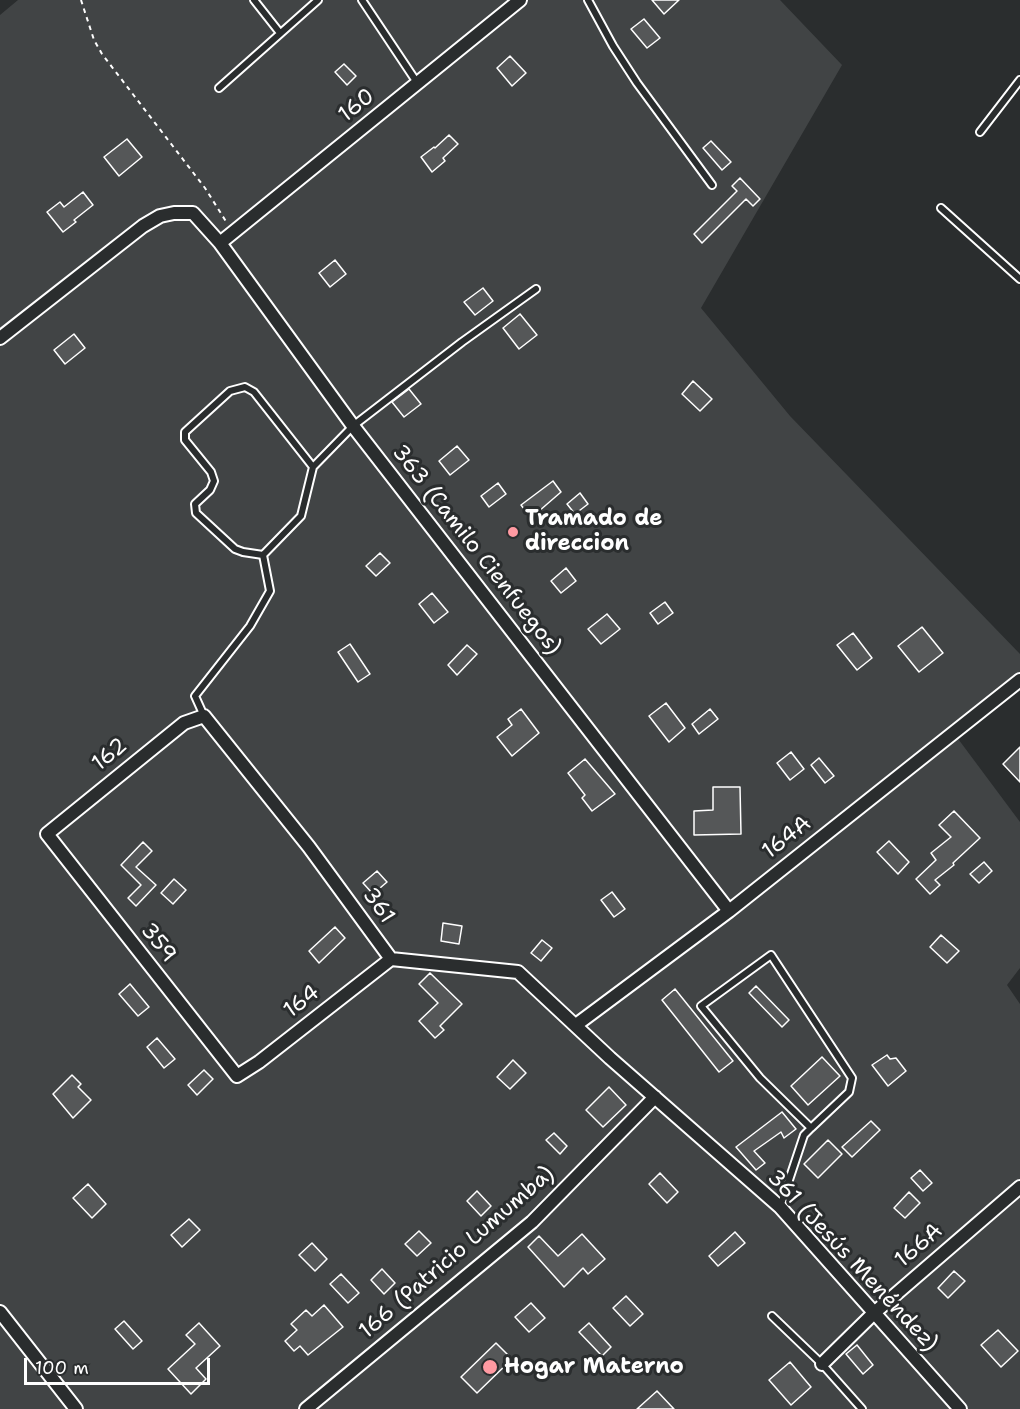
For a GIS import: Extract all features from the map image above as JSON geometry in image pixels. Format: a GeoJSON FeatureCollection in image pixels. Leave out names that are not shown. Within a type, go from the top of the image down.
{"type":"FeatureCollection","features":[{"type":"Feature","properties":{"kind":"street","name":"160"},"geometry":{"type":"LineString","coordinates":[[220,243],[520,0]]}},
{"type":"Feature","properties":{"kind":"street","name":"363 (Camilo Cienfuegos)"},"geometry":{"type":"LineString","coordinates":[[0,338],[143,226],[160,216],[193,213],[220,243],[353,426],[729,911]]}},
{"type":"Feature","properties":{"kind":"street","name":"164A"},"geometry":{"type":"LineString","coordinates":[[576,1025],[729,911],[1020,680]]}},
{"type":"Feature","properties":{"kind":"street","name":"162"},"geometry":{"type":"LineString","coordinates":[[47,834],[184,723],[204,716]]}},
{"type":"Feature","properties":{"kind":"street","name":"361"},"geometry":{"type":"LineString","coordinates":[[204,716],[309,847],[391,959],[519,972],[576,1025]]}},
{"type":"Feature","properties":{"kind":"street","name":"359"},"geometry":{"type":"LineString","coordinates":[[47,834],[237,1076]]}},
{"type":"Feature","properties":{"kind":"street","name":"164"},"geometry":{"type":"LineString","coordinates":[[237,1076],[259,1062],[391,959]]}},
{"type":"Feature","properties":{"kind":"street","name":"361 (Jesús Menéndez)"},"geometry":{"type":"LineString","coordinates":[[576,1025],[780,1207],[960,1409]]}},
{"type":"Feature","properties":{"kind":"street","name":"166 (Patricio Lumumba)"},"geometry":{"type":"LineString","coordinates":[[306,1409],[532,1222],[655,1097]]}},
{"type":"Feature","properties":{"kind":"street","name":"166A"},"geometry":{"type":"LineString","coordinates":[[822,1364],[874,1313],[1020,1187]]}},
{"type":"Feature","properties":{"kind":"street"},"geometry":{"type":"LineString","coordinates":[[0,1312],[76,1409]]}},
{"type":"Feature","properties":{"kind":"lane"},"geometry":{"type":"LineString","coordinates":[[254,0],[280,33]]}},
{"type":"Feature","properties":{"kind":"lane"},"geometry":{"type":"LineString","coordinates":[[219,88],[318,0]]}},
{"type":"Feature","properties":{"kind":"lane"},"geometry":{"type":"LineString","coordinates":[[362,0],[418,84]]}},
{"type":"Feature","properties":{"kind":"lane"},"geometry":{"type":"LineString","coordinates":[[588,0],[612,46],[712,185]]}},
{"type":"Feature","properties":{"kind":"lane"},"geometry":{"type":"LineString","coordinates":[[980,132],[1020,80]]}},
{"type":"Feature","properties":{"kind":"lane"},"geometry":{"type":"LineString","coordinates":[[941,208],[1020,279]]}},
{"type":"Feature","properties":{"kind":"lane"},"geometry":{"type":"LineString","coordinates":[[264,555],[301,516],[313,466],[353,426],[462,342],[536,289]]}},
{"type":"Feature","properties":{"kind":"lane"},"geometry":{"type":"LineString","coordinates":[[264,555],[235,549],[196,513],[195,504],[210,490],[214,481],[211,472],[184,440],[185,432],[230,391],[245,387],[254,392],[313,466]]}},
{"type":"Feature","properties":{"kind":"lane"},"geometry":{"type":"LineString","coordinates":[[204,716],[195,696],[250,626],[270,591],[264,555]]}},
{"type":"Feature","properties":{"kind":"lane"},"geometry":{"type":"LineString","coordinates":[[780,1207],[804,1135],[812,1128],[849,1092],[852,1078],[771,955],[701,1006],[760,1078],[812,1128]]}},
{"type":"Feature","properties":{"kind":"lane"},"geometry":{"type":"LineString","coordinates":[[772,1316],[822,1364],[862,1409]]}},
{"type":"Feature","properties":{"kind":"path"},"geometry":{"type":"LineString","coordinates":[[81,0],[94,40],[102,54],[205,188],[234,233]]}},
{"type":"Feature","properties":{"kind":"shaded area"},"geometry":{"type":"Polygon","coordinates":[[[18,0],[780,0],[842,65],[701,308],[790,416],[1020,654],[1020,673],[950,728],[1020,822],[1020,968],[1007,985],[1020,1004],[1020,1409],[0,1409],[0,15],[18,0]]]}},
{"type":"Feature","properties":{"kind":"building"},"geometry":{"type":"Polygon","coordinates":[[[652,0],[679,0],[664,14],[652,0]]]}},
{"type":"Feature","properties":{"kind":"building"},"geometry":{"type":"Polygon","coordinates":[[[644,19],[660,38],[647,48],[631,29],[644,19]]]}},
{"type":"Feature","properties":{"kind":"building"},"geometry":{"type":"Polygon","coordinates":[[[510,56],[526,73],[512,86],[497,68],[510,56]]]}},
{"type":"Feature","properties":{"kind":"building"},"geometry":{"type":"Polygon","coordinates":[[[344,64],[356,76],[347,85],[335,72],[344,64]]]}},
{"type":"Feature","properties":{"kind":"building"},"geometry":{"type":"Polygon","coordinates":[[[449,135],[458,144],[443,158],[445,161],[432,172],[421,157],[449,135]]]}},
{"type":"Feature","properties":{"kind":"building"},"geometry":{"type":"Polygon","coordinates":[[[127,139],[142,157],[119,176],[104,157],[127,139]]]}},
{"type":"Feature","properties":{"kind":"building"},"geometry":{"type":"Polygon","coordinates":[[[711,141],[731,162],[722,170],[703,148],[711,141]]]}},
{"type":"Feature","properties":{"kind":"building"},"geometry":{"type":"Polygon","coordinates":[[[740,178],[760,199],[753,206],[746,199],[702,243],[694,234],[737,191],[732,186],[740,178]]]}},
{"type":"Feature","properties":{"kind":"building"},"geometry":{"type":"Polygon","coordinates":[[[83,192],[93,205],[63,232],[47,212],[60,202],[64,207],[83,192]]]}},
{"type":"Feature","properties":{"kind":"building"},"geometry":{"type":"Polygon","coordinates":[[[335,260],[346,274],[330,287],[319,273],[335,260]]]}},
{"type":"Feature","properties":{"kind":"building"},"geometry":{"type":"Polygon","coordinates":[[[483,288],[493,301],[475,315],[464,302],[483,288]]]}},
{"type":"Feature","properties":{"kind":"building"},"geometry":{"type":"Polygon","coordinates":[[[520,314],[537,335],[519,349],[503,328],[520,314]]]}},
{"type":"Feature","properties":{"kind":"building"},"geometry":{"type":"Polygon","coordinates":[[[74,334],[85,348],[65,364],[54,350],[74,334]]]}},
{"type":"Feature","properties":{"kind":"building"},"geometry":{"type":"Polygon","coordinates":[[[693,381],[712,399],[700,411],[682,394],[693,381]]]}},
{"type":"Feature","properties":{"kind":"building"},"geometry":{"type":"Polygon","coordinates":[[[409,389],[421,404],[404,417],[392,402],[409,389]]]}},
{"type":"Feature","properties":{"kind":"building"},"geometry":{"type":"Polygon","coordinates":[[[457,446],[469,460],[450,475],[439,461],[457,446]]]}},
{"type":"Feature","properties":{"kind":"building"},"geometry":{"type":"Polygon","coordinates":[[[553,481],[561,492],[531,518],[521,505],[553,481]]]}},
{"type":"Feature","properties":{"kind":"building"},"geometry":{"type":"Polygon","coordinates":[[[498,483],[506,494],[489,507],[481,496],[498,483]]]}},
{"type":"Feature","properties":{"kind":"building"},"geometry":{"type":"Polygon","coordinates":[[[580,493],[588,504],[575,514],[567,504],[580,493]]]}},
{"type":"Feature","properties":{"kind":"building"},"geometry":{"type":"Polygon","coordinates":[[[380,553],[390,563],[376,576],[366,566],[380,553]]]}},
{"type":"Feature","properties":{"kind":"building"},"geometry":{"type":"Polygon","coordinates":[[[566,568],[576,581],[561,593],[551,581],[566,568]]]}},
{"type":"Feature","properties":{"kind":"building"},"geometry":{"type":"Polygon","coordinates":[[[432,593],[448,612],[434,623],[419,604],[432,593]]]}},
{"type":"Feature","properties":{"kind":"building"},"geometry":{"type":"Polygon","coordinates":[[[665,602],[673,613],[658,624],[650,613],[665,602]]]}},
{"type":"Feature","properties":{"kind":"building"},"geometry":{"type":"Polygon","coordinates":[[[607,614],[620,629],[601,644],[588,629],[607,614]]]}},
{"type":"Feature","properties":{"kind":"building"},"geometry":{"type":"Polygon","coordinates":[[[922,627],[943,653],[919,672],[898,646],[922,627]]]}},
{"type":"Feature","properties":{"kind":"building"},"geometry":{"type":"Polygon","coordinates":[[[853,633],[872,658],[857,670],[837,645],[853,633]]]}},
{"type":"Feature","properties":{"kind":"building"},"geometry":{"type":"Polygon","coordinates":[[[350,644],[370,674],[358,682],[338,652],[350,644]]]}},
{"type":"Feature","properties":{"kind":"building"},"geometry":{"type":"Polygon","coordinates":[[[467,645],[477,654],[457,675],[448,665],[467,645]]]}},
{"type":"Feature","properties":{"kind":"building"},"geometry":{"type":"Polygon","coordinates":[[[666,703],[685,728],[669,742],[649,716],[666,703]]]}},
{"type":"Feature","properties":{"kind":"building"},"geometry":{"type":"Polygon","coordinates":[[[521,709],[539,733],[512,756],[497,737],[512,725],[508,719],[521,709]]]}},
{"type":"Feature","properties":{"kind":"building"},"geometry":{"type":"Polygon","coordinates":[[[710,709],[718,719],[699,734],[692,724],[710,709]]]}},
{"type":"Feature","properties":{"kind":"building"},"geometry":{"type":"Polygon","coordinates":[[[1020,747],[1020,782],[1003,764],[1020,747]]]}},
{"type":"Feature","properties":{"kind":"building"},"geometry":{"type":"Polygon","coordinates":[[[791,752],[804,769],[790,780],[777,763],[791,752]]]}},
{"type":"Feature","properties":{"kind":"building"},"geometry":{"type":"Polygon","coordinates":[[[819,758],[834,776],[825,783],[811,765],[819,758]]]}},
{"type":"Feature","properties":{"kind":"building"},"geometry":{"type":"Polygon","coordinates":[[[585,759],[615,794],[592,811],[582,798],[585,795],[568,773],[585,759]]]}},
{"type":"Feature","properties":{"kind":"building"},"geometry":{"type":"Polygon","coordinates":[[[713,787],[740,787],[741,834],[694,835],[694,811],[713,810],[713,787]]]}},
{"type":"Feature","properties":{"kind":"building"},"geometry":{"type":"Polygon","coordinates":[[[954,811],[980,838],[953,863],[954,865],[935,880],[940,885],[930,894],[916,879],[936,860],[931,853],[951,837],[939,825],[954,811]]]}},
{"type":"Feature","properties":{"kind":"building"},"geometry":{"type":"Polygon","coordinates":[[[889,841],[909,862],[898,874],[877,852],[889,841]]]}},
{"type":"Feature","properties":{"kind":"building"},"geometry":{"type":"Polygon","coordinates":[[[143,842],[152,851],[136,867],[156,885],[136,906],[128,898],[141,885],[121,865],[143,842]]]}},
{"type":"Feature","properties":{"kind":"building"},"geometry":{"type":"Polygon","coordinates":[[[984,862],[992,871],[979,883],[970,874],[984,862]]]}},
{"type":"Feature","properties":{"kind":"building"},"geometry":{"type":"Polygon","coordinates":[[[377,871],[387,882],[373,894],[363,883],[377,871]]]}},
{"type":"Feature","properties":{"kind":"building"},"geometry":{"type":"Polygon","coordinates":[[[174,879],[186,890],[173,904],[161,893],[174,879]]]}},
{"type":"Feature","properties":{"kind":"building"},"geometry":{"type":"Polygon","coordinates":[[[612,892],[625,909],[614,917],[601,900],[612,892]]]}},
{"type":"Feature","properties":{"kind":"building"},"geometry":{"type":"Polygon","coordinates":[[[443,923],[462,926],[459,944],[441,941],[443,923]]]}},
{"type":"Feature","properties":{"kind":"building"},"geometry":{"type":"Polygon","coordinates":[[[335,927],[345,938],[319,963],[309,951],[335,927]]]}},
{"type":"Feature","properties":{"kind":"building"},"geometry":{"type":"Polygon","coordinates":[[[941,935],[959,951],[947,963],[930,947],[941,935]]]}},
{"type":"Feature","properties":{"kind":"building"},"geometry":{"type":"Polygon","coordinates":[[[542,940],[552,948],[541,961],[531,953],[542,940]]]}},
{"type":"Feature","properties":{"kind":"building"},"geometry":{"type":"Polygon","coordinates":[[[430,973],[462,1004],[440,1026],[444,1030],[435,1038],[419,1021],[438,1003],[419,984],[430,973]]]}},
{"type":"Feature","properties":{"kind":"building"},"geometry":{"type":"Polygon","coordinates":[[[130,984],[149,1007],[138,1016],[119,994],[130,984]]]}},
{"type":"Feature","properties":{"kind":"building"},"geometry":{"type":"Polygon","coordinates":[[[756,986],[789,1020],[782,1027],[749,993],[756,986]]]}},
{"type":"Feature","properties":{"kind":"building"},"geometry":{"type":"Polygon","coordinates":[[[675,989],[733,1061],[719,1072],[662,1000],[675,989]]]}},
{"type":"Feature","properties":{"kind":"building"},"geometry":{"type":"Polygon","coordinates":[[[157,1038],[175,1059],[164,1068],[147,1047],[157,1038]]]}},
{"type":"Feature","properties":{"kind":"building"},"geometry":{"type":"Polygon","coordinates":[[[887,1055],[890,1059],[896,1058],[906,1071],[888,1086],[872,1065],[887,1055]]]}},
{"type":"Feature","properties":{"kind":"building"},"geometry":{"type":"Polygon","coordinates":[[[822,1057],[840,1076],[808,1105],[791,1086],[822,1057]]]}},
{"type":"Feature","properties":{"kind":"building"},"geometry":{"type":"Polygon","coordinates":[[[513,1060],[526,1073],[510,1089],[497,1077],[513,1060]]]}},
{"type":"Feature","properties":{"kind":"building"},"geometry":{"type":"Polygon","coordinates":[[[204,1070],[213,1079],[197,1095],[188,1085],[204,1070]]]}},
{"type":"Feature","properties":{"kind":"building"},"geometry":{"type":"Polygon","coordinates":[[[72,1075],[81,1084],[78,1087],[91,1100],[73,1118],[53,1094],[72,1075]]]}},
{"type":"Feature","properties":{"kind":"building"},"geometry":{"type":"Polygon","coordinates":[[[609,1087],[626,1105],[603,1127],[586,1110],[609,1087]]]}},
{"type":"Feature","properties":{"kind":"building"},"geometry":{"type":"Polygon","coordinates":[[[782,1112],[796,1129],[784,1138],[781,1132],[754,1151],[765,1163],[756,1170],[736,1147],[782,1112]]]}},
{"type":"Feature","properties":{"kind":"building"},"geometry":{"type":"Polygon","coordinates":[[[871,1121],[880,1130],[852,1157],[842,1147],[871,1121]]]}},
{"type":"Feature","properties":{"kind":"building"},"geometry":{"type":"Polygon","coordinates":[[[554,1133],[567,1146],[560,1154],[546,1140],[554,1133]]]}},
{"type":"Feature","properties":{"kind":"building"},"geometry":{"type":"Polygon","coordinates":[[[828,1140],[842,1154],[818,1178],[804,1164],[828,1140]]]}},
{"type":"Feature","properties":{"kind":"building"},"geometry":{"type":"Polygon","coordinates":[[[920,1170],[932,1183],[923,1191],[911,1178],[920,1170]]]}},
{"type":"Feature","properties":{"kind":"building"},"geometry":{"type":"Polygon","coordinates":[[[660,1173],[678,1192],[667,1203],[649,1184],[660,1173]]]}},
{"type":"Feature","properties":{"kind":"building"},"geometry":{"type":"Polygon","coordinates":[[[88,1184],[106,1204],[92,1218],[73,1198],[88,1184]]]}},
{"type":"Feature","properties":{"kind":"building"},"geometry":{"type":"Polygon","coordinates":[[[477,1191],[491,1206],[481,1216],[467,1201],[477,1191]]]}},
{"type":"Feature","properties":{"kind":"building"},"geometry":{"type":"Polygon","coordinates":[[[909,1192],[920,1203],[905,1218],[894,1208],[909,1192]]]}},
{"type":"Feature","properties":{"kind":"building"},"geometry":{"type":"Polygon","coordinates":[[[189,1219],[200,1230],[182,1247],[171,1235],[189,1219]]]}},
{"type":"Feature","properties":{"kind":"building"},"geometry":{"type":"Polygon","coordinates":[[[419,1231],[431,1243],[417,1256],[405,1244],[419,1231]]]}},
{"type":"Feature","properties":{"kind":"building"},"geometry":{"type":"Polygon","coordinates":[[[735,1232],[745,1243],[718,1266],[709,1256],[735,1232]]]}},
{"type":"Feature","properties":{"kind":"building"},"geometry":{"type":"Polygon","coordinates":[[[582,1234],[605,1259],[588,1274],[583,1268],[564,1287],[528,1247],[539,1236],[558,1256],[582,1234]]]}},
{"type":"Feature","properties":{"kind":"building"},"geometry":{"type":"Polygon","coordinates":[[[312,1243],[327,1259],[315,1271],[299,1255],[312,1243]]]}},
{"type":"Feature","properties":{"kind":"building"},"geometry":{"type":"Polygon","coordinates":[[[382,1269],[395,1283],[384,1294],[371,1280],[382,1269]]]}},
{"type":"Feature","properties":{"kind":"building"},"geometry":{"type":"Polygon","coordinates":[[[954,1271],[965,1281],[948,1298],[938,1288],[954,1271]]]}},
{"type":"Feature","properties":{"kind":"building"},"geometry":{"type":"Polygon","coordinates":[[[341,1274],[359,1293],[348,1303],[330,1284],[341,1274]]]}},
{"type":"Feature","properties":{"kind":"building"},"geometry":{"type":"Polygon","coordinates":[[[626,1296],[643,1314],[630,1326],[613,1308],[626,1296]]]}},
{"type":"Feature","properties":{"kind":"building"},"geometry":{"type":"Polygon","coordinates":[[[531,1303],[545,1318],[529,1332],[515,1317],[531,1303]]]}},
{"type":"Feature","properties":{"kind":"building"},"geometry":{"type":"Polygon","coordinates":[[[324,1305],[343,1327],[308,1355],[300,1346],[294,1351],[285,1341],[297,1330],[291,1324],[306,1310],[312,1316],[324,1305]]]}},
{"type":"Feature","properties":{"kind":"building"},"geometry":{"type":"Polygon","coordinates":[[[124,1321],[142,1341],[133,1349],[115,1329],[124,1321]]]}},
{"type":"Feature","properties":{"kind":"building"},"geometry":{"type":"Polygon","coordinates":[[[199,1323],[220,1346],[196,1368],[206,1379],[191,1394],[168,1369],[195,1344],[186,1335],[199,1323]]]}},
{"type":"Feature","properties":{"kind":"building"},"geometry":{"type":"Polygon","coordinates":[[[589,1323],[611,1347],[602,1356],[579,1332],[589,1323]]]}},
{"type":"Feature","properties":{"kind":"building"},"geometry":{"type":"Polygon","coordinates":[[[998,1330],[1018,1351],[1001,1367],[981,1345],[998,1330]]]}},
{"type":"Feature","properties":{"kind":"building"},"geometry":{"type":"Polygon","coordinates":[[[496,1343],[512,1359],[477,1393],[461,1377],[496,1343]]]}},
{"type":"Feature","properties":{"kind":"building"},"geometry":{"type":"Polygon","coordinates":[[[857,1345],[873,1365],[863,1374],[846,1354],[857,1345]]]}},
{"type":"Feature","properties":{"kind":"building"},"geometry":{"type":"Polygon","coordinates":[[[790,1362],[811,1387],[791,1405],[769,1380],[790,1362]]]}},
{"type":"Feature","properties":{"kind":"building"},"geometry":{"type":"Polygon","coordinates":[[[657,1391],[674,1409],[637,1409],[657,1391]]]}},
{"type":"Feature","properties":{"kind":"place","name":"Tramado de direccion"},"geometry":{"type":"Point","coordinates":[513,532]}},
{"type":"Feature","properties":{"kind":"place","name":"Hogar Materno"},"geometry":{"type":"Point","coordinates":[490,1367]}}]}
